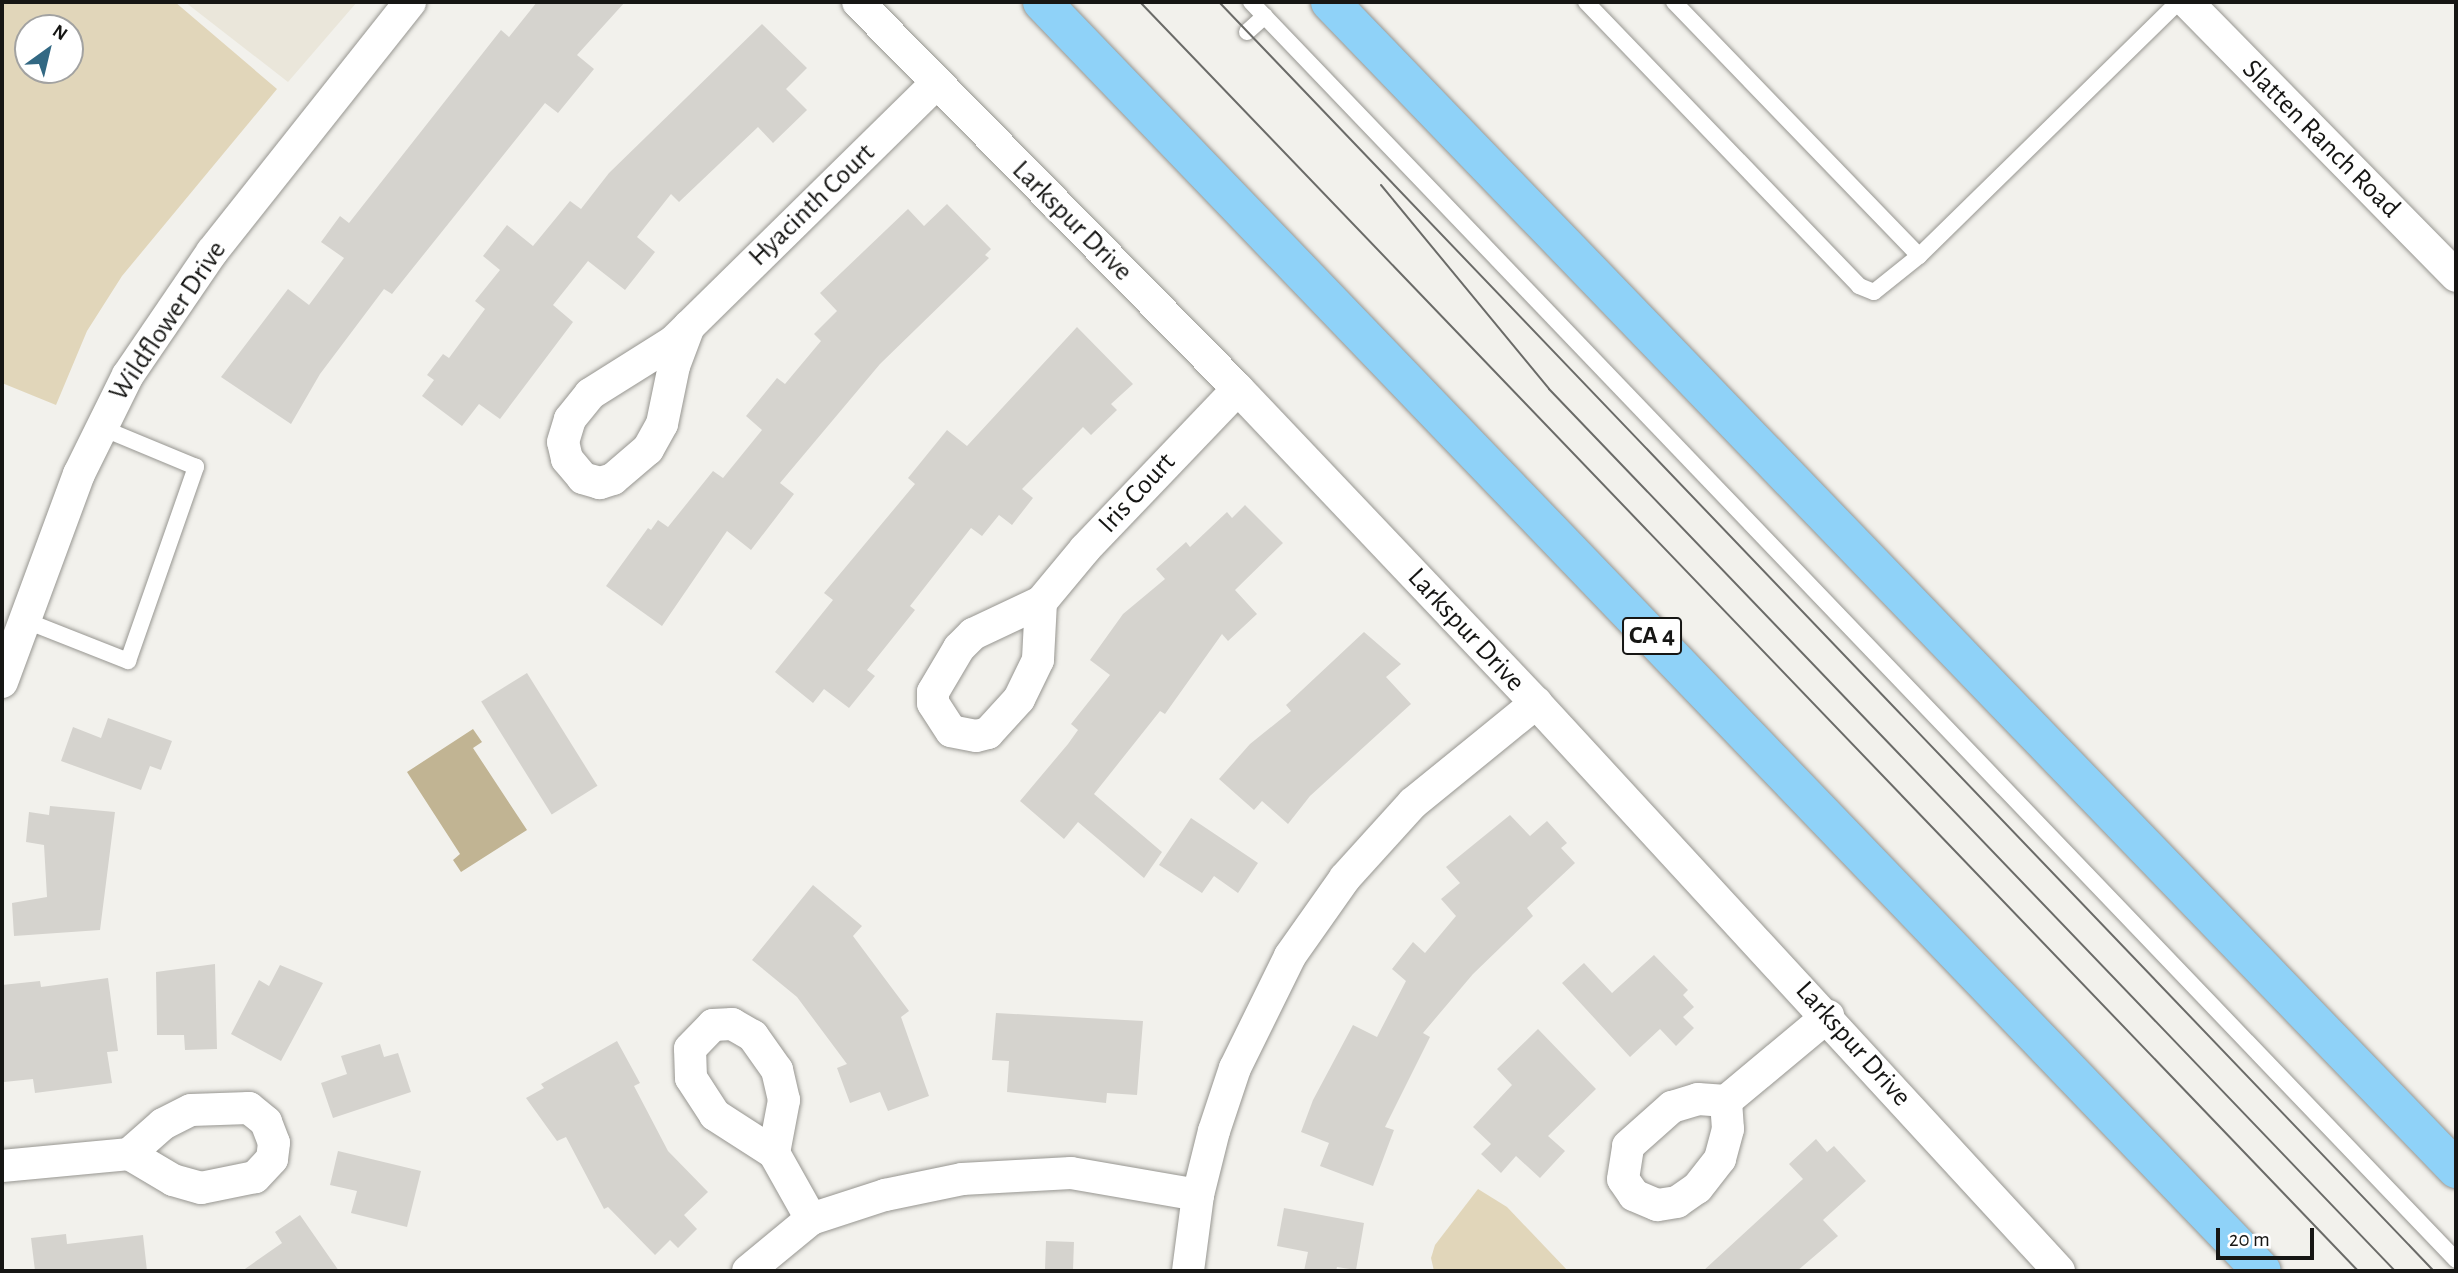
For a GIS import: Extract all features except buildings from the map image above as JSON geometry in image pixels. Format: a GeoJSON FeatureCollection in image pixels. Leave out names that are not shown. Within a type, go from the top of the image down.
{"type":"FeatureCollection","features":[{"type":"Feature","properties":{"kind":"highway","name":"CA 4"},"geometry":{"type":"LineString","coordinates":[[1042,2],[2262,1271]]}},
{"type":"Feature","properties":{"kind":"highway"},"geometry":{"type":"LineString","coordinates":[[1330,2],[2456,1169]]}},
{"type":"Feature","properties":{"kind":"street","name":"Wildflower Drive"},"geometry":{"type":"LineString","coordinates":[[2,682],[13,617],[100,427],[134,364],[212,252],[410,2]]}},
{"type":"Feature","properties":{"kind":"street","name":"Larkspur Drive"},"geometry":{"type":"LineString","coordinates":[[858,2],[1238,389],[1828,1016],[2059,1271]]}},
{"type":"Feature","properties":{"kind":"street","name":"Slatten Ranch Road"},"geometry":{"type":"LineString","coordinates":[[2186,2],[2456,276]]}},
{"type":"Feature","properties":{"kind":"street","name":"Hyacinth Court"},"geometry":{"type":"LineString","coordinates":[[689,326],[674,366],[662,424],[648,449],[613,479],[600,483],[583,478],[563,451],[570,419],[603,385],[659,353],[689,326],[936,84]]}},
{"type":"Feature","properties":{"kind":"street","name":"Iris Court"},"geometry":{"type":"LineString","coordinates":[[1041,602],[1123,508],[1238,389]]}},
{"type":"Feature","properties":{"kind":"street"},"geometry":{"type":"LineString","coordinates":[[1188,1271],[1198,1195],[1235,1068],[1274,986],[1345,878],[1412,803],[1536,704]]}},
{"type":"Feature","properties":{"kind":"street"},"geometry":{"type":"LineString","coordinates":[[1726,1101],[1828,1016]]}},
{"type":"Feature","properties":{"kind":"street"},"geometry":{"type":"LineString","coordinates":[[774,1153],[811,1219]]}},
{"type":"Feature","properties":{"kind":"street"},"geometry":{"type":"LineString","coordinates":[[2,1166],[128,1154]]}},
{"type":"Feature","properties":{"kind":"street"},"geometry":{"type":"LineString","coordinates":[[748,1271],[811,1219],[886,1195],[1004,1174],[1070,1172],[1198,1195]]}},
{"type":"Feature","properties":{"kind":"lane"},"geometry":{"type":"LineString","coordinates":[[1251,2],[2456,1260]]}},
{"type":"Feature","properties":{"kind":"lane"},"geometry":{"type":"LineString","coordinates":[[1586,2],[1859,286],[1874,292],[1884,288],[1919,256],[2178,2]]}},
{"type":"Feature","properties":{"kind":"lane"},"geometry":{"type":"LineString","coordinates":[[1674,2],[1919,256]]}},
{"type":"Feature","properties":{"kind":"lane"},"geometry":{"type":"LineString","coordinates":[[1247,32],[1265,16]]}},
{"type":"Feature","properties":{"kind":"lane"},"geometry":{"type":"LineString","coordinates":[[13,617],[128,661],[196,467],[100,427]]}},
{"type":"Feature","properties":{"kind":"shaded area"},"geometry":{"type":"Polygon","coordinates":[[[2,2],[175,2],[277,89],[122,276],[87,331],[56,405],[2,383],[2,2]]]}},
{"type":"Feature","properties":{"kind":"shaded area"},"geometry":{"type":"Polygon","coordinates":[[[185,2],[357,2],[288,82],[185,2]]]}},
{"type":"Feature","properties":{"kind":"shaded area"},"geometry":{"type":"Polygon","coordinates":[[[473,729],[482,742],[473,748],[527,830],[461,872],[453,860],[460,854],[407,772],[473,729]]]}},
{"type":"Feature","properties":{"kind":"shaded area"},"geometry":{"type":"Polygon","coordinates":[[[1478,1189],[1507,1207],[1568,1271],[1434,1271],[1431,1258],[1435,1245],[1478,1189]]]}},
{"type":"Feature","properties":{"kind":"tram line"},"geometry":{"type":"LineString","coordinates":[[1140,2],[2358,1271]]}},
{"type":"Feature","properties":{"kind":"tram line"},"geometry":{"type":"LineString","coordinates":[[1219,2],[2434,1271]]}},
{"type":"Feature","properties":{"kind":"tram line"},"geometry":{"type":"LineString","coordinates":[[1381,185],[1549,389],[2395,1271]]}}]}
